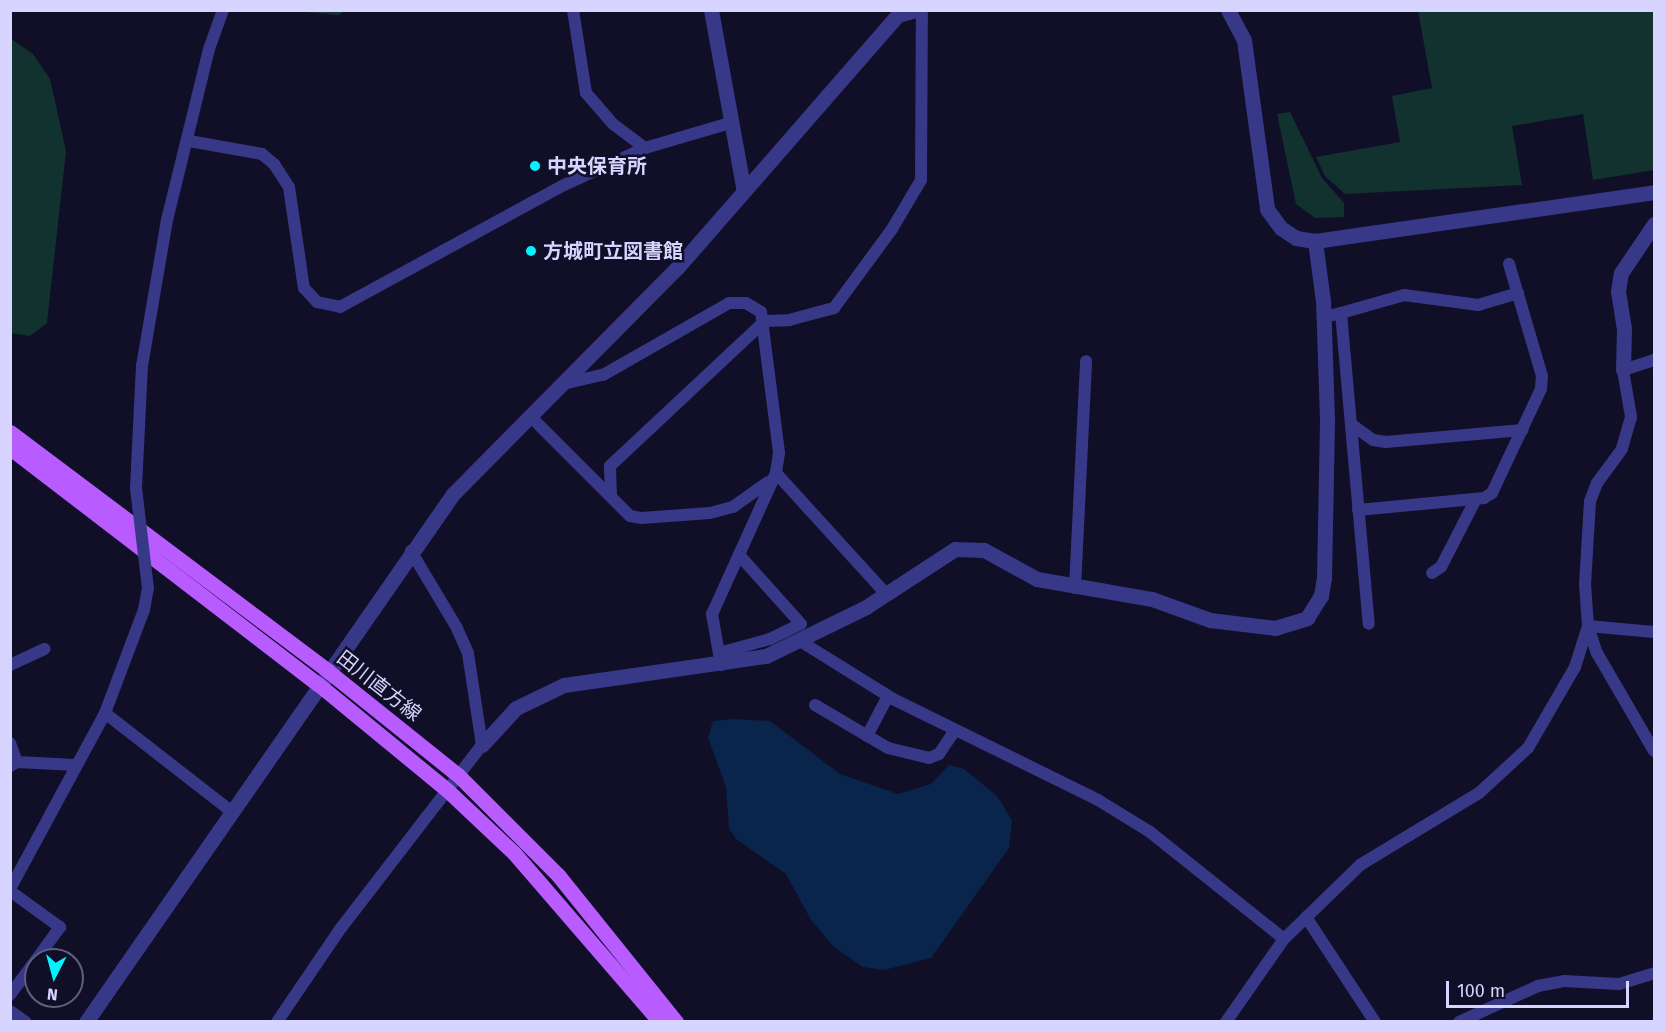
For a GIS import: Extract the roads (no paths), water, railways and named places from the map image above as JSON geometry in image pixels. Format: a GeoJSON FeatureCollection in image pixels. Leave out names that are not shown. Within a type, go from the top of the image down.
{"type":"FeatureCollection","features":[{"type":"Feature","properties":{"kind":"main road","name":"田川直方線"},"geometry":{"type":"LineString","coordinates":[[10,432],[328,671],[458,775],[558,875],[676,1022]]}},
{"type":"Feature","properties":{"kind":"main road","name":"田川直方線"},"geometry":{"type":"LineString","coordinates":[[10,448],[318,684],[446,789],[514,853],[660,1022]]}},
{"type":"Feature","properties":{"kind":"street"},"geometry":{"type":"LineString","coordinates":[[45,948],[60,927],[10,890],[75,765],[105,713],[144,610],[148,588],[136,488],[142,366],[167,220],[189,141],[209,49],[223,10]]}},
{"type":"Feature","properties":{"kind":"street"},"geometry":{"type":"LineString","coordinates":[[573,10],[586,93],[613,124],[645,148]]}},
{"type":"Feature","properties":{"kind":"street"},"geometry":{"type":"LineString","coordinates":[[711,10],[744,191]]}},
{"type":"Feature","properties":{"kind":"street"},"geometry":{"type":"LineString","coordinates":[[86,1022],[318,684],[453,494],[530,416],[567,383],[677,268],[897,13],[916,10]]}},
{"type":"Feature","properties":{"kind":"street"},"geometry":{"type":"LineString","coordinates":[[610,496],[610,466],[765,321],[825,312],[842,301],[921,180],[922,10]]}},
{"type":"Feature","properties":{"kind":"street"},"geometry":{"type":"LineString","coordinates":[[1228,10],[1244,40],[1267,208],[1281,228],[1296,238],[1315,241],[1654,192]]}},
{"type":"Feature","properties":{"kind":"street"},"geometry":{"type":"LineString","coordinates":[[189,141],[262,154],[274,164],[289,187],[304,288],[317,302],[340,307],[564,185],[645,148],[730,123]]}},
{"type":"Feature","properties":{"kind":"street"},"geometry":{"type":"LineString","coordinates":[[1654,224],[1621,273],[1618,291],[1624,329],[1623,370],[1631,417],[1628,433],[1597,483],[1587,519],[1588,626],[1597,653],[1654,751]]}},
{"type":"Feature","properties":{"kind":"street"},"geometry":{"type":"LineString","coordinates":[[277,1022],[341,928],[482,745],[516,708],[564,685],[720,659],[766,656],[800,641],[886,594],[942,556],[969,547],[999,556],[1037,579],[1075,588],[1152,599],[1210,620],[1275,628],[1307,618],[1321,597],[1324,578],[1324,317],[1315,241]]}},
{"type":"Feature","properties":{"kind":"street"},"geometry":{"type":"LineString","coordinates":[[1358,510],[1476,499],[1492,493],[1541,389],[1542,376],[1509,264]]}},
{"type":"Feature","properties":{"kind":"street"},"geometry":{"type":"LineString","coordinates":[[1324,317],[1404,295],[1478,305],[1518,293]]}},
{"type":"Feature","properties":{"kind":"street"},"geometry":{"type":"LineString","coordinates":[[567,383],[603,375],[729,303],[746,303],[761,312],[765,321],[779,431],[776,473],[712,614],[720,659]]}},
{"type":"Feature","properties":{"kind":"street"},"geometry":{"type":"LineString","coordinates":[[1341,313],[1369,624]]}},
{"type":"Feature","properties":{"kind":"street"},"geometry":{"type":"LineString","coordinates":[[1623,370],[1654,360]]}},
{"type":"Feature","properties":{"kind":"street"},"geometry":{"type":"LineString","coordinates":[[1075,588],[1086,361]]}},
{"type":"Feature","properties":{"kind":"street"},"geometry":{"type":"LineString","coordinates":[[530,416],[630,516],[641,519],[710,513],[733,507],[758,492],[776,473]]}},
{"type":"Feature","properties":{"kind":"street"},"geometry":{"type":"LineString","coordinates":[[1351,424],[1373,440],[1386,442],[1522,430]]}},
{"type":"Feature","properties":{"kind":"street"},"geometry":{"type":"LineString","coordinates":[[776,473],[886,594]]}},
{"type":"Feature","properties":{"kind":"street"},"geometry":{"type":"LineString","coordinates":[[1432,573],[1441,567],[1476,499]]}},
{"type":"Feature","properties":{"kind":"street"},"geometry":{"type":"LineString","coordinates":[[411,551],[457,628],[468,653],[482,745]]}},
{"type":"Feature","properties":{"kind":"street"},"geometry":{"type":"LineString","coordinates":[[720,659],[801,624],[739,555]]}},
{"type":"Feature","properties":{"kind":"street"},"geometry":{"type":"LineString","coordinates":[[1588,626],[1654,632]]}},
{"type":"Feature","properties":{"kind":"street"},"geometry":{"type":"LineString","coordinates":[[1226,1022],[1284,939],[1360,865],[1479,793],[1528,748],[1575,667],[1588,626]]}},
{"type":"Feature","properties":{"kind":"street"},"geometry":{"type":"LineString","coordinates":[[800,641],[888,696],[1098,800],[1150,832],[1284,939]]}},
{"type":"Feature","properties":{"kind":"street"},"geometry":{"type":"LineString","coordinates":[[10,665],[45,649]]}},
{"type":"Feature","properties":{"kind":"street"},"geometry":{"type":"LineString","coordinates":[[867,736],[888,696]]}},
{"type":"Feature","properties":{"kind":"street"},"geometry":{"type":"LineString","coordinates":[[815,705],[888,748],[929,758],[939,754],[955,730]]}},
{"type":"Feature","properties":{"kind":"street"},"geometry":{"type":"LineString","coordinates":[[105,713],[231,811]]}},
{"type":"Feature","properties":{"kind":"street"},"geometry":{"type":"LineString","coordinates":[[10,743],[14,764],[75,765]]}},
{"type":"Feature","properties":{"kind":"street"},"geometry":{"type":"LineString","coordinates":[[1306,917],[1375,1022]]}},
{"type":"Feature","properties":{"kind":"street"},"geometry":{"type":"LineString","coordinates":[[1459,1022],[1538,986],[1564,981],[1619,984],[1654,974]]}},
{"type":"Feature","properties":{"kind":"street"},"geometry":{"type":"LineString","coordinates":[[10,995],[24,976]]}},
{"type":"Feature","properties":{"kind":"street"},"geometry":{"type":"LineString","coordinates":[[10,1011],[26,1022]]}},
{"type":"Feature","properties":{"kind":"water"},"geometry":{"type":"Polygon","coordinates":[[[734,719],[770,721],[840,774],[898,794],[931,784],[949,765],[964,769],[997,796],[1012,820],[1009,848],[931,958],[884,970],[863,967],[834,947],[811,920],[786,874],[736,839],[729,828],[726,787],[708,738],[713,721],[734,719]]]}},
{"type":"Feature","properties":{"kind":"place","name":"中央保育所"},"geometry":{"type":"Point","coordinates":[535,166]}},
{"type":"Feature","properties":{"kind":"place","name":"方城町立図書館"},"geometry":{"type":"Point","coordinates":[531,251]}}]}
